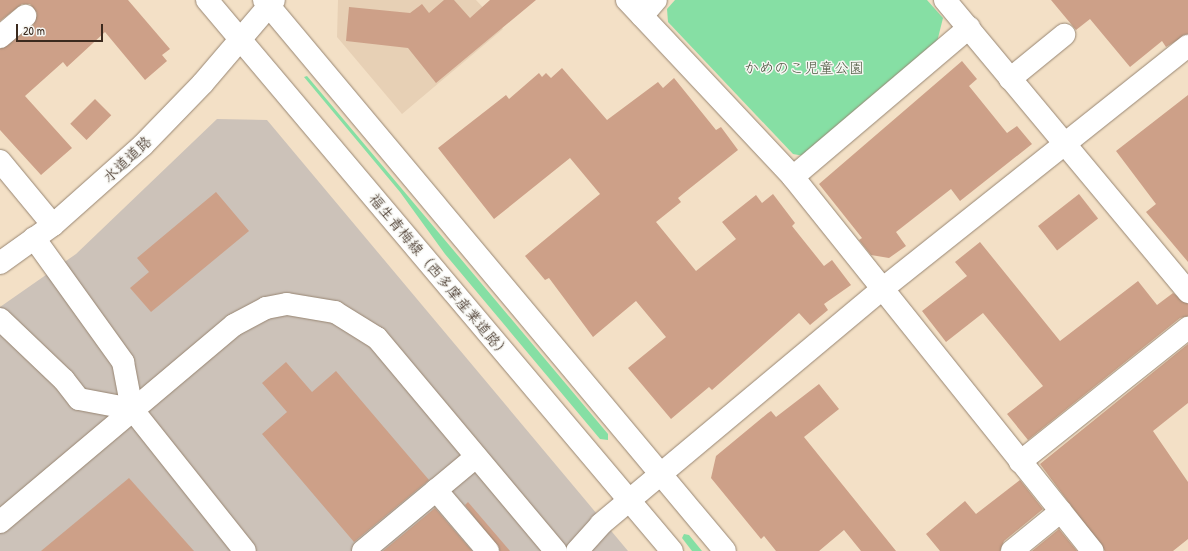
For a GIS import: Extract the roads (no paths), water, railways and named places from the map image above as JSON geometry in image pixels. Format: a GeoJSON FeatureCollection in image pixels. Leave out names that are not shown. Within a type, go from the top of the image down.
{"type":"FeatureCollection","features":[{"type":"Feature","properties":{"kind":"street","name":"福生青梅線（西多摩産業道路）"},"geometry":{"type":"LineString","coordinates":[[207,0],[672,551]]}},
{"type":"Feature","properties":{"kind":"street"},"geometry":{"type":"LineString","coordinates":[[627,0],[792,177],[881,290],[1093,551]]}},
{"type":"Feature","properties":{"kind":"street"},"geometry":{"type":"LineString","coordinates":[[642,16],[656,0]]}},
{"type":"Feature","properties":{"kind":"street"},"geometry":{"type":"LineString","coordinates":[[945,0],[1188,292]]}},
{"type":"Feature","properties":{"kind":"street","name":"水道道路"},"geometry":{"type":"LineString","coordinates":[[0,263],[52,225],[143,145],[241,40],[269,2]]}},
{"type":"Feature","properties":{"kind":"street"},"geometry":{"type":"LineString","coordinates":[[269,2],[725,551]]}},
{"type":"Feature","properties":{"kind":"street"},"geometry":{"type":"LineString","coordinates":[[0,37],[25,16]]}},
{"type":"Feature","properties":{"kind":"street"},"geometry":{"type":"LineString","coordinates":[[792,177],[969,28]]}},
{"type":"Feature","properties":{"kind":"street"},"geometry":{"type":"LineString","coordinates":[[1010,79],[1064,35]]}},
{"type":"Feature","properties":{"kind":"street"},"geometry":{"type":"LineString","coordinates":[[577,551],[630,500],[662,475],[881,290],[1188,46]]}},
{"type":"Feature","properties":{"kind":"street"},"geometry":{"type":"LineString","coordinates":[[0,161],[52,225]]}},
{"type":"Feature","properties":{"kind":"street"},"geometry":{"type":"LineString","coordinates":[[34,238],[123,362],[132,409],[245,551]]}},
{"type":"Feature","properties":{"kind":"street"},"geometry":{"type":"LineString","coordinates":[[0,522],[132,409],[234,325],[266,308],[287,304],[314,307],[358,323],[377,338],[556,551]]}},
{"type":"Feature","properties":{"kind":"street"},"geometry":{"type":"LineString","coordinates":[[0,319],[64,380],[79,399],[132,409]]}},
{"type":"Feature","properties":{"kind":"street"},"geometry":{"type":"LineString","coordinates":[[1020,462],[1188,328]]}},
{"type":"Feature","properties":{"kind":"street"},"geometry":{"type":"LineString","coordinates":[[363,551],[476,457]]}},
{"type":"Feature","properties":{"kind":"street"},"geometry":{"type":"LineString","coordinates":[[436,490],[488,551]]}},
{"type":"Feature","properties":{"kind":"street"},"geometry":{"type":"LineString","coordinates":[[1012,551],[1061,511]]}},
{"type":"Feature","properties":{"kind":"park label","name":"かめのこ児童公園"},"geometry":{"type":"Point","coordinates":[804,68]}}]}
